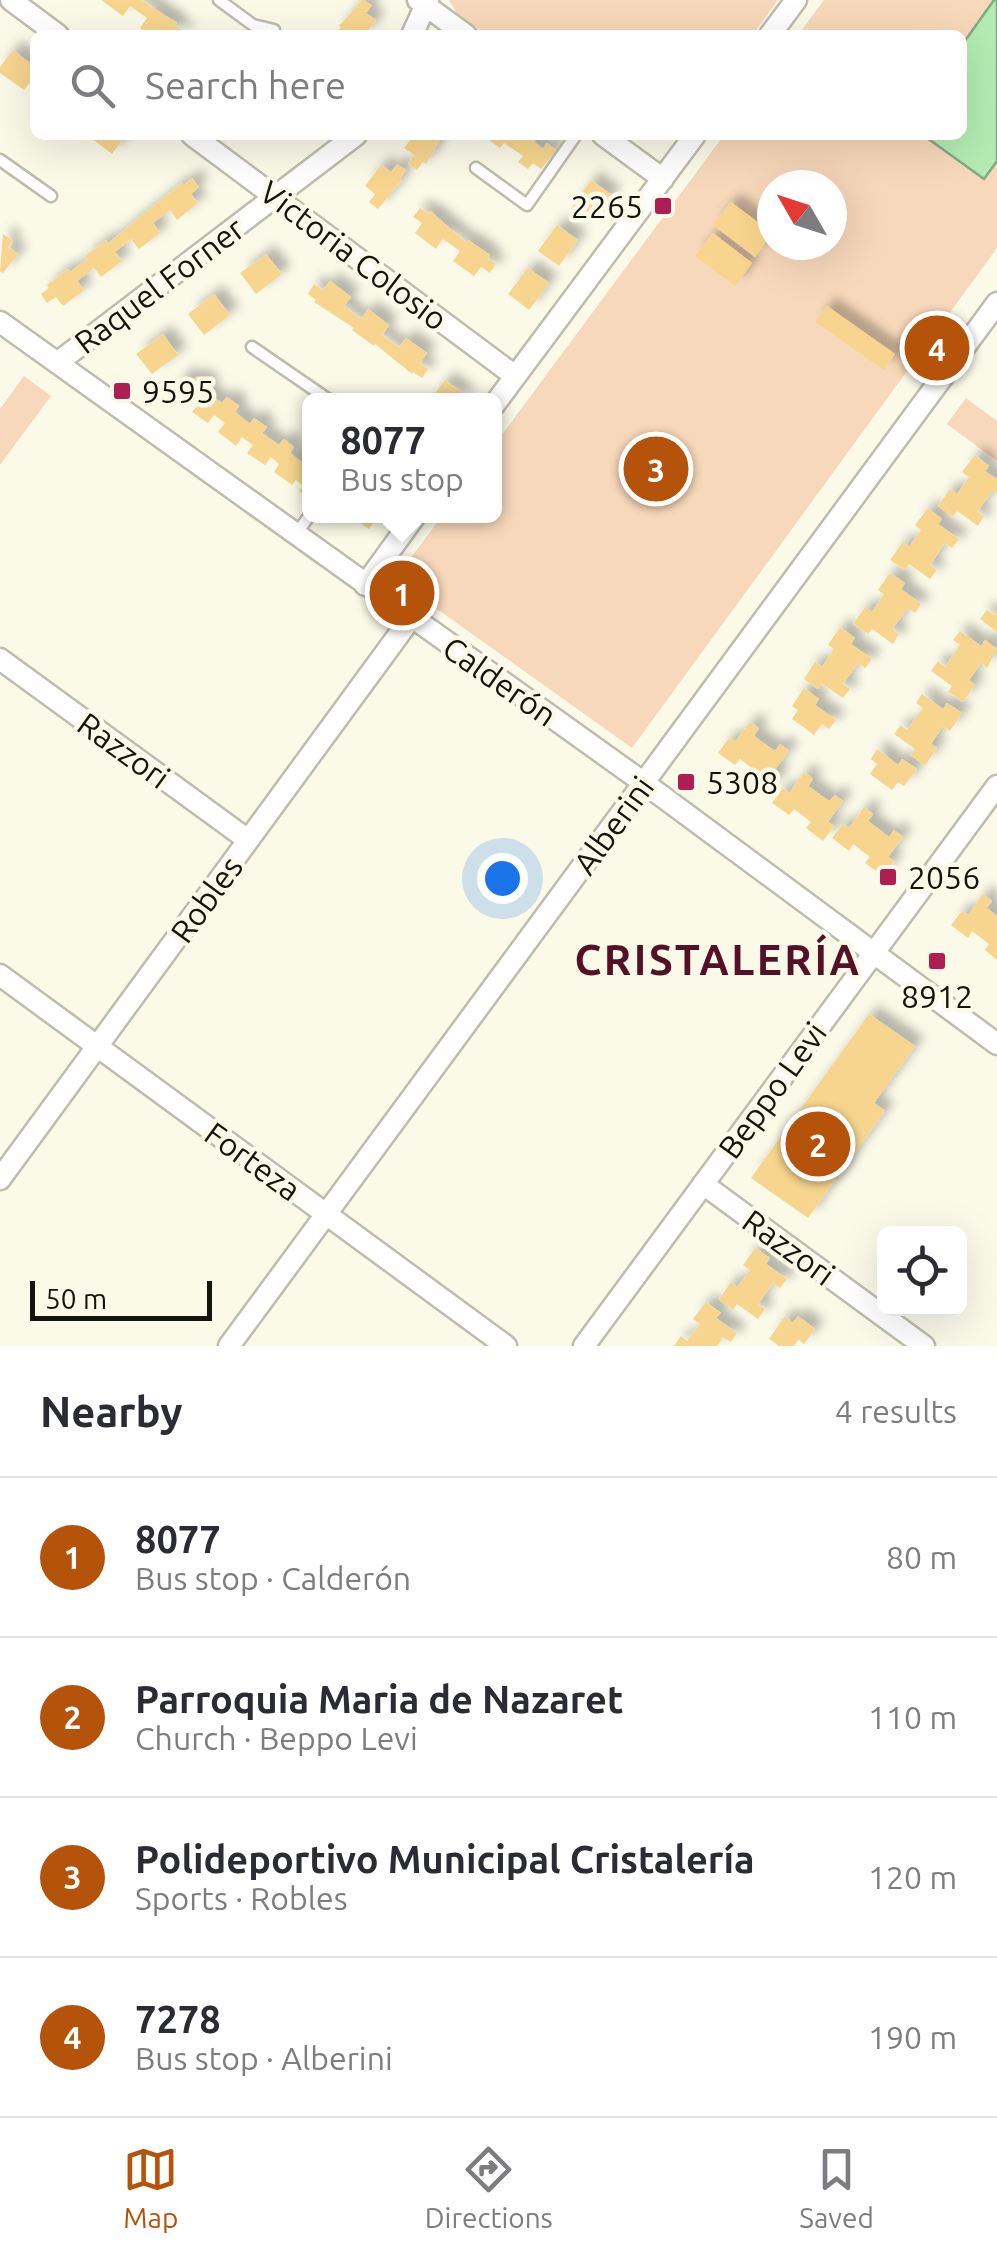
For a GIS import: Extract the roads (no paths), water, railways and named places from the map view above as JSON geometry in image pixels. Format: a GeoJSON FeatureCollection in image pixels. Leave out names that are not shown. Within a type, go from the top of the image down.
{"type":"FeatureCollection","features":[{"type":"Feature","properties":{"kind":"street"},"geometry":{"type":"LineString","coordinates":[[11,0],[51,30]]}},
{"type":"Feature","properties":{"kind":"street"},"geometry":{"type":"LineString","coordinates":[[774,30],[796,0]]}},
{"type":"Feature","properties":{"kind":"street"},"geometry":{"type":"LineString","coordinates":[[414,30],[424,2],[460,30]]}},
{"type":"Feature","properties":{"kind":"street","name":"Victoria Colosio"},"geometry":{"type":"LineString","coordinates":[[199,140],[515,376]]}},
{"type":"Feature","properties":{"kind":"street","name":"Raquel Forner"},"geometry":{"type":"LineString","coordinates":[[57,363],[349,140]]}},
{"type":"Feature","properties":{"kind":"street"},"geometry":{"type":"LineString","coordinates":[[610,140],[662,178]]}},
{"type":"Feature","properties":{"kind":"street"},"geometry":{"type":"LineString","coordinates":[[502,394],[691,140]]}},
{"type":"Feature","properties":{"kind":"street","name":"Alberini"},"geometry":{"type":"LineString","coordinates":[[229,1346],[997,303]]}},
{"type":"Feature","properties":{"kind":"street","name":"Calderón"},"geometry":{"type":"LineString","coordinates":[[0,322],[644,783],[997,1044]]}},
{"type":"Feature","properties":{"kind":"street"},"geometry":{"type":"LineString","coordinates":[[365,585],[410,523]]}},
{"type":"Feature","properties":{"kind":"street","name":"Robles"},"geometry":{"type":"LineString","coordinates":[[0,1180],[411,618]]}},
{"type":"Feature","properties":{"kind":"street","name":"Razzori"},"geometry":{"type":"LineString","coordinates":[[0,659],[248,840]]}},
{"type":"Feature","properties":{"kind":"street","name":"Beppo Levi"},"geometry":{"type":"LineString","coordinates":[[584,1346],[997,786]]}},
{"type":"Feature","properties":{"kind":"street","name":"Forteza"},"geometry":{"type":"LineString","coordinates":[[0,975],[506,1346]]}},
{"type":"Feature","properties":{"kind":"street","name":"Razzori"},"geometry":{"type":"LineString","coordinates":[[703,1184],[924,1346]]}},
{"type":"Feature","properties":{"kind":"lane"},"geometry":{"type":"LineString","coordinates":[[220,0],[253,25],[274,30]]}},
{"type":"Feature","properties":{"kind":"lane"},"geometry":{"type":"LineString","coordinates":[[476,168],[527,204],[572,140]]}},
{"type":"Feature","properties":{"kind":"lane"},"geometry":{"type":"LineString","coordinates":[[0,160],[50,196]]}},
{"type":"Feature","properties":{"kind":"lane"},"geometry":{"type":"LineString","coordinates":[[252,347],[319,393]]}},
{"type":"Feature","properties":{"kind":"lane"},"geometry":{"type":"LineString","coordinates":[[296,535],[304,523]]}},
{"type":"Feature","properties":{"kind":"place","name":"2265"},"geometry":{"type":"Point","coordinates":[663,206]}},
{"type":"Feature","properties":{"kind":"place","name":"7278"},"geometry":{"type":"Point","coordinates":[937,348]}},
{"type":"Feature","properties":{"kind":"place","name":"9595"},"geometry":{"type":"Point","coordinates":[122,391]}},
{"type":"Feature","properties":{"kind":"place","name":"Polideportivo Municipal Cristalería"},"geometry":{"type":"Point","coordinates":[656,469]}},
{"type":"Feature","properties":{"kind":"place","name":"8077"},"geometry":{"type":"Point","coordinates":[402,593]}},
{"type":"Feature","properties":{"kind":"place","name":"5308"},"geometry":{"type":"Point","coordinates":[686,782]}},
{"type":"Feature","properties":{"kind":"place","name":"2056"},"geometry":{"type":"Point","coordinates":[888,877]}},
{"type":"Feature","properties":{"kind":"place","name":"8912"},"geometry":{"type":"Point","coordinates":[937,961]}},
{"type":"Feature","properties":{"kind":"place","name":"Parroquia Maria de Nazaret"},"geometry":{"type":"Point","coordinates":[818,1144]}},
{"type":"Feature","properties":{"kind":"district","name":"CRISTALERÍA"},"geometry":{"type":"Point","coordinates":[718,959]}}]}
